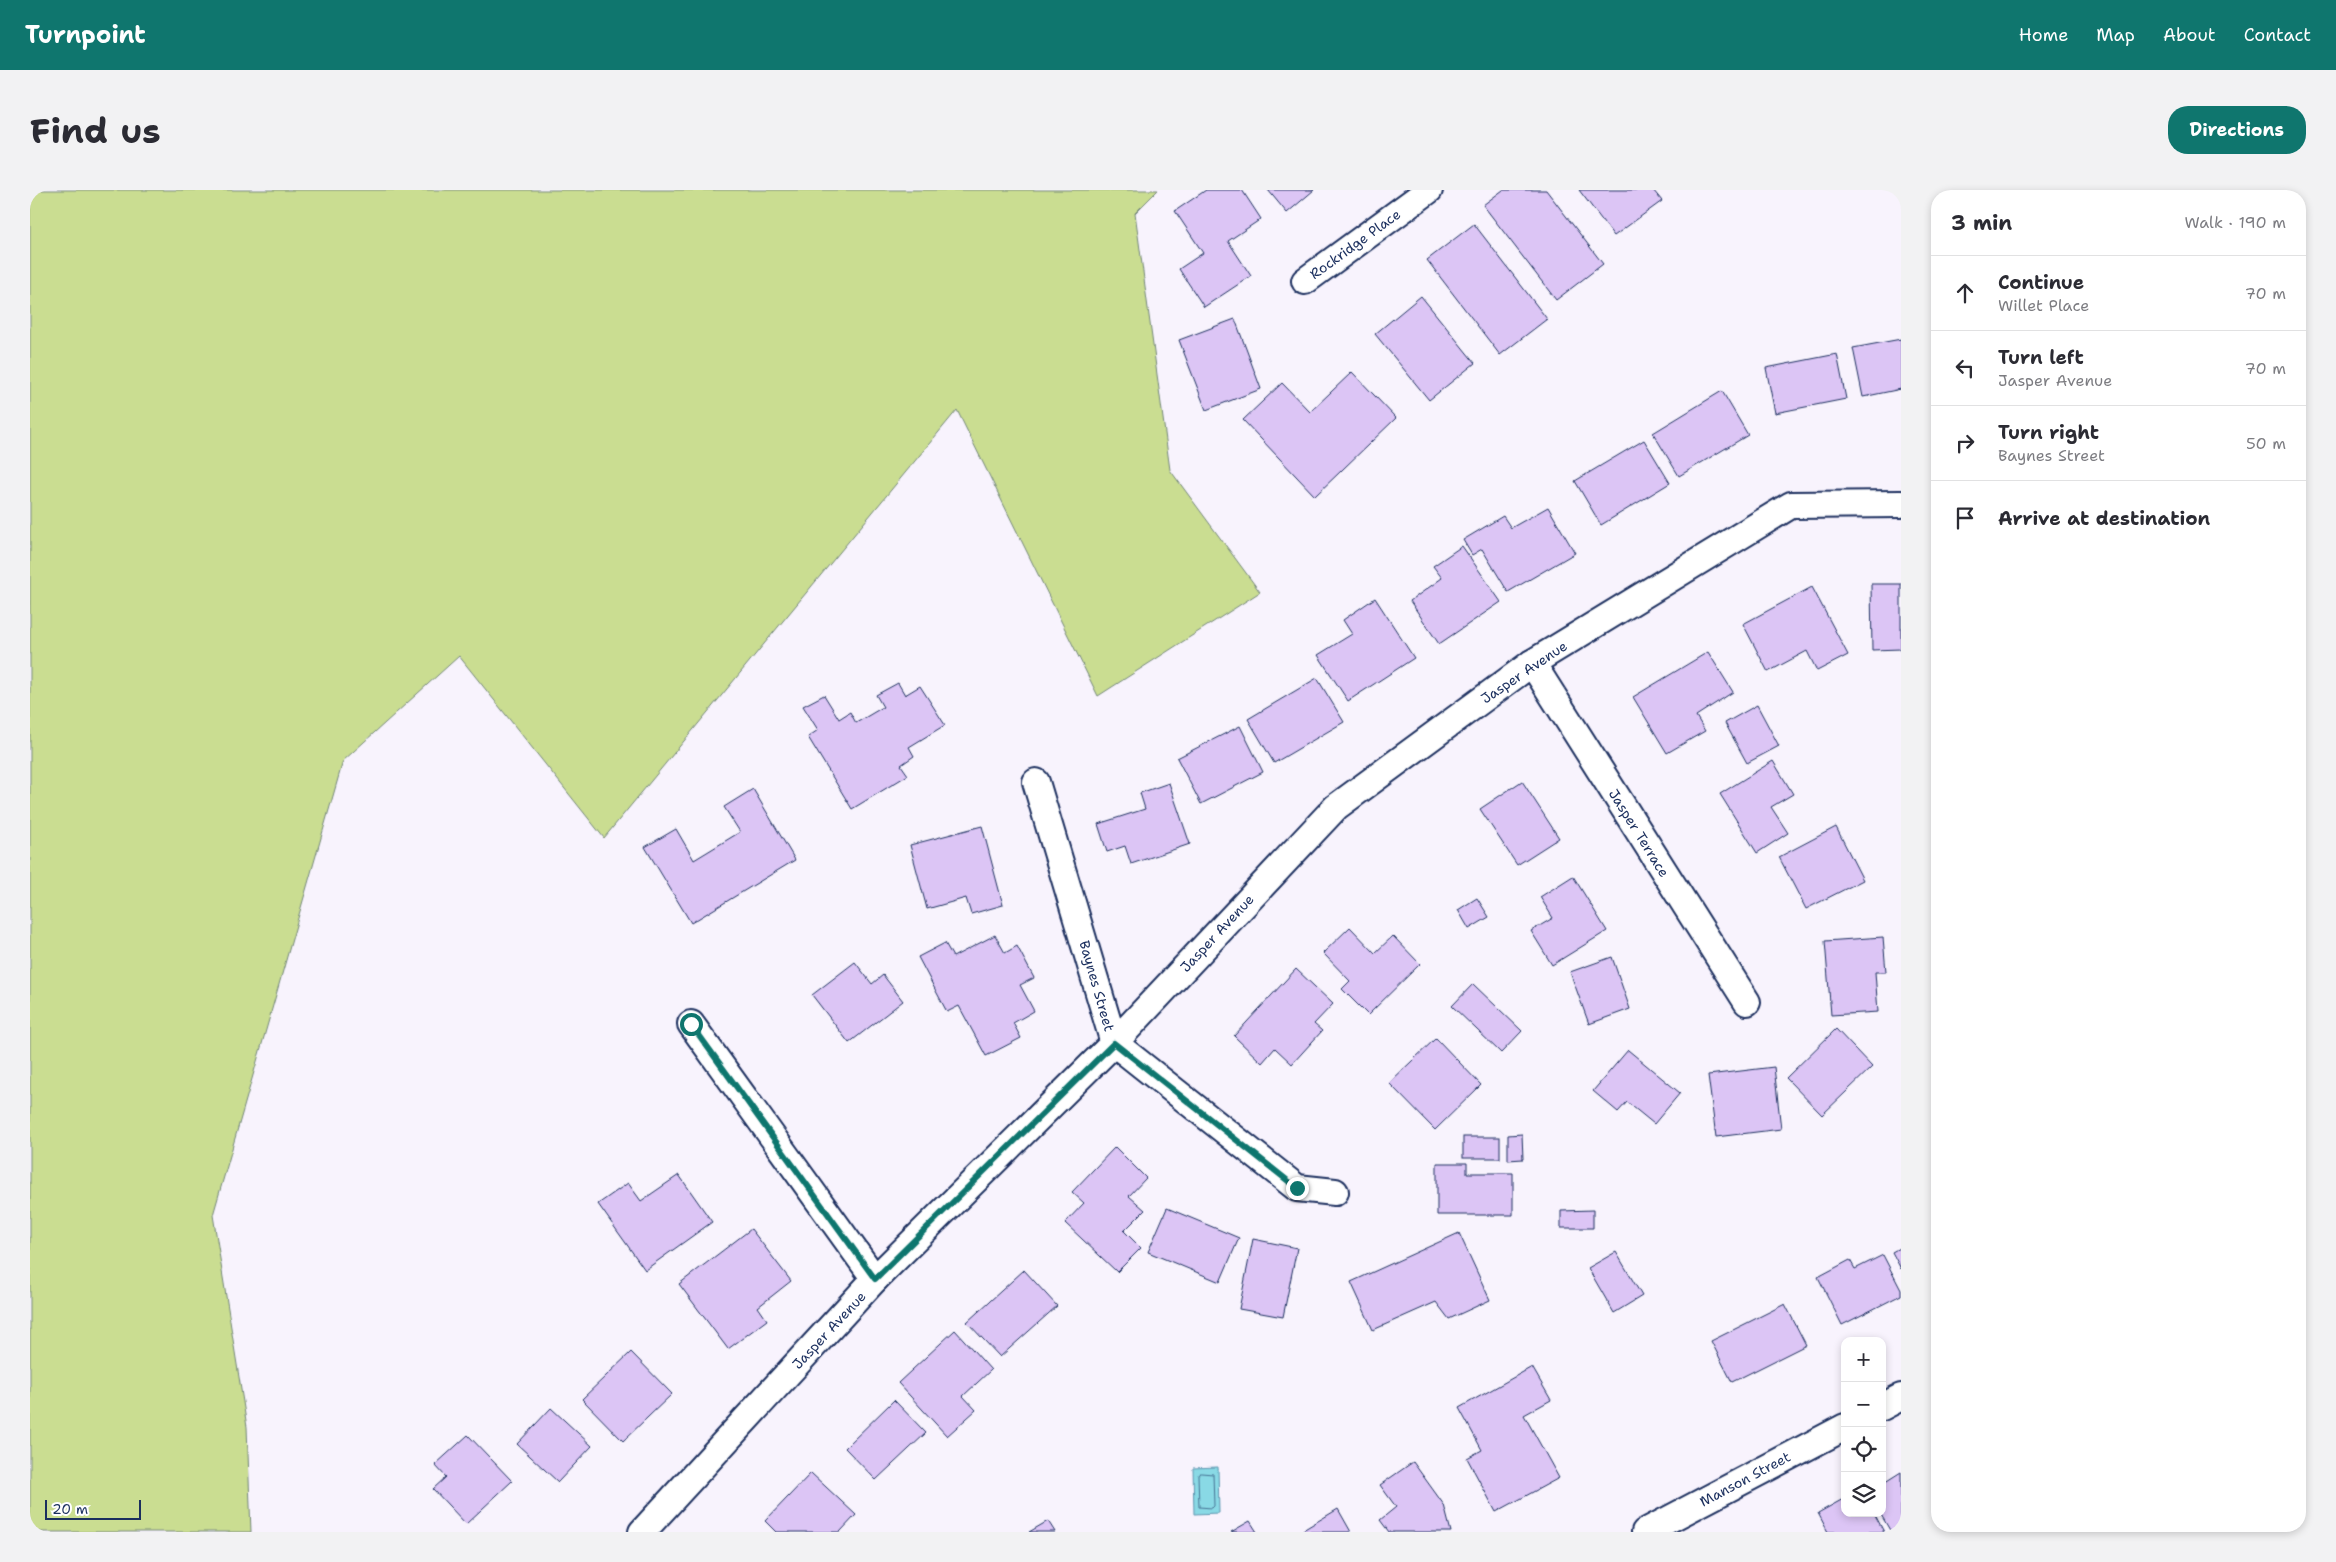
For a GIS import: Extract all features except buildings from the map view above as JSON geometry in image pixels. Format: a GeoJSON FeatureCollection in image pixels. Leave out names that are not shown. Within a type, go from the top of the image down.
{"type":"FeatureCollection","features":[{"type":"Feature","properties":{"kind":"street","name":"Rockridge Place"},"geometry":{"type":"LineString","coordinates":[[1305,281],[1429,190]]}},
{"type":"Feature","properties":{"kind":"street","name":"Jasper Avenue"},"geometry":{"type":"LineString","coordinates":[[642,1532],[875,1279],[1114,1043],[1336,806],[1532,664],[1790,505],[1901,504]]}},
{"type":"Feature","properties":{"kind":"street","name":"Jasper Terrace"},"geometry":{"type":"LineString","coordinates":[[1532,664],[1747,1002]]}},
{"type":"Feature","properties":{"kind":"street","name":"Baynes Street"},"geometry":{"type":"LineString","coordinates":[[1036,782],[1114,1043],[1297,1188],[1335,1192]]}},
{"type":"Feature","properties":{"kind":"street"},"geometry":{"type":"LineString","coordinates":[[691,1024],[875,1279]]}},
{"type":"Feature","properties":{"kind":"street"},"geometry":{"type":"LineString","coordinates":[[1886,1405],[1901,1397]]}},
{"type":"Feature","properties":{"kind":"street","name":"Manson Street"},"geometry":{"type":"LineString","coordinates":[[1645,1532],[1841,1429]]}},
{"type":"Feature","properties":{"kind":"green space"},"geometry":{"type":"Polygon","coordinates":[[[30,190],[1158,190],[1135,213],[1170,470],[1260,592],[1098,696],[957,410],[604,838],[459,656],[343,761],[213,1215],[247,1427],[251,1532],[30,1532],[30,190]]]}},
{"type":"Feature","properties":{"kind":"water"},"geometry":{"type":"Polygon","coordinates":[[[1218,1467],[1219,1513],[1194,1514],[1193,1468],[1218,1467]]]}},
{"type":"Feature","properties":{"kind":"route"},"geometry":{"type":"LineString","coordinates":[[691,1024],[875,1279],[1114,1043],[1297,1188]]}}]}
